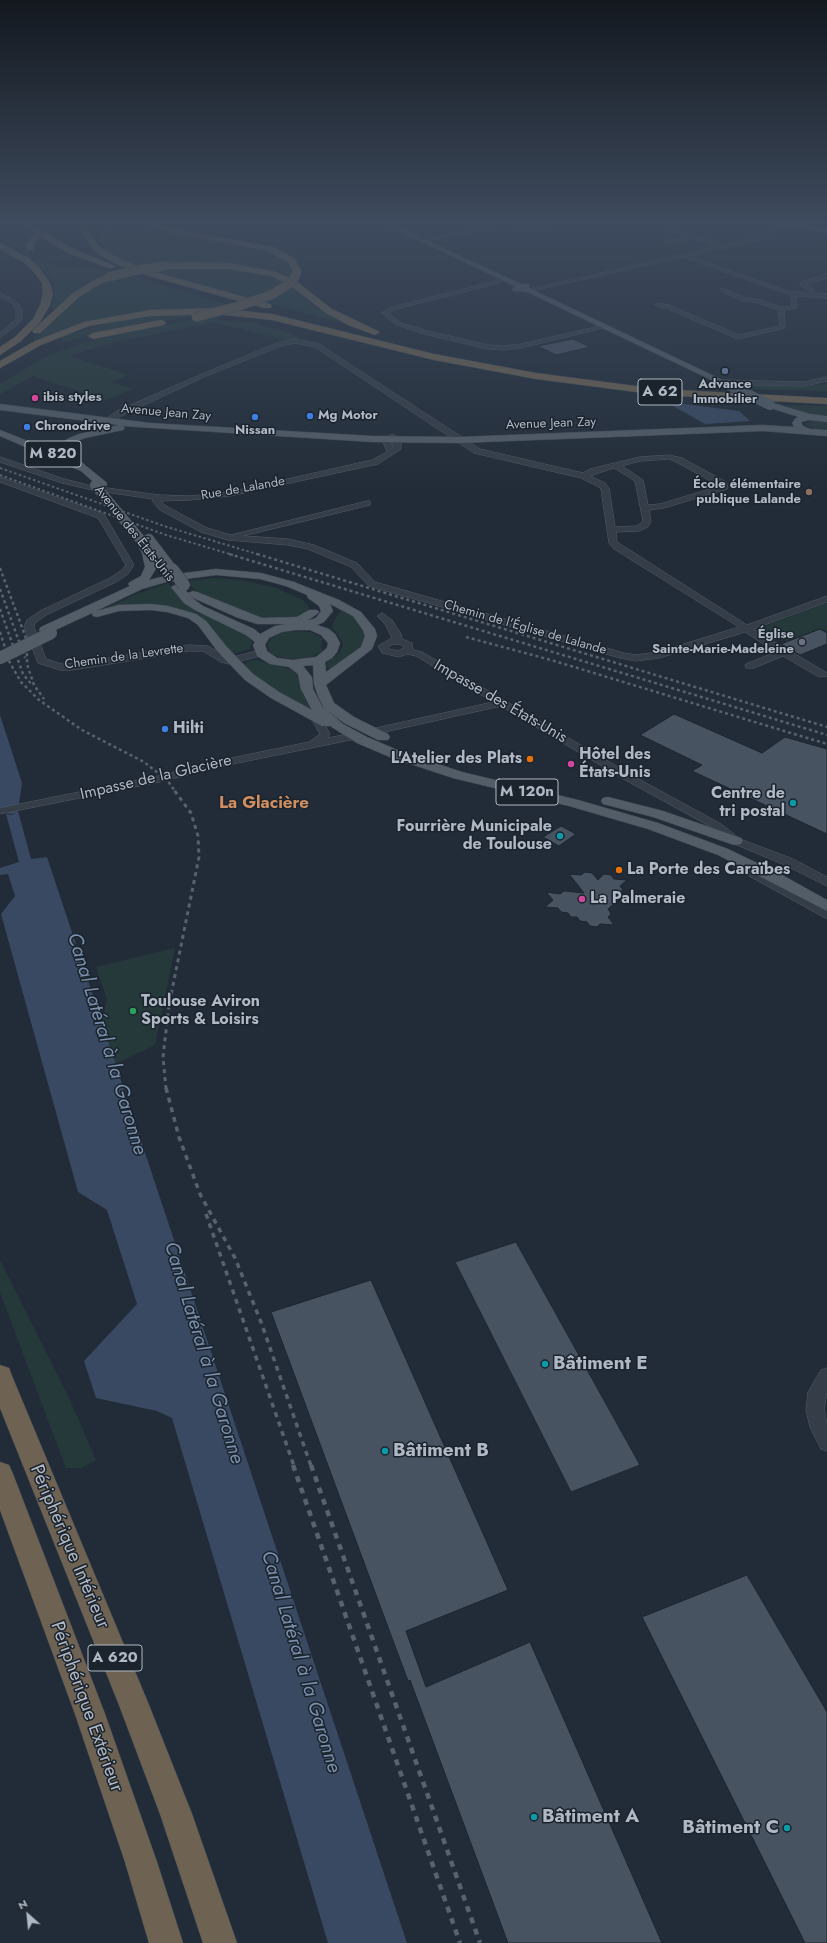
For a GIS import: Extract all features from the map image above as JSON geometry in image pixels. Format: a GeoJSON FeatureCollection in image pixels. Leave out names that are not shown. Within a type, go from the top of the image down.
{"type":"FeatureCollection","features":[{"type":"Feature","properties":{"kind":"highway"},"geometry":{"type":"LineString","coordinates":[[0,352],[18,339],[32,326],[42,313]]}},
{"type":"Feature","properties":{"kind":"highway"},"geometry":{"type":"LineString","coordinates":[[0,357],[37,332],[57,313]]}},
{"type":"Feature","properties":{"kind":"highway"},"geometry":{"type":"LineString","coordinates":[[0,366],[38,343],[73,329],[112,318],[157,313]]}},
{"type":"Feature","properties":{"kind":"highway"},"geometry":{"type":"LineString","coordinates":[[82,339],[213,313]]}},
{"type":"Feature","properties":{"kind":"highway"},"geometry":{"type":"LineString","coordinates":[[240,313],[360,338]]}},
{"type":"Feature","properties":{"kind":"highway","name":"A 62"},"geometry":{"type":"LineString","coordinates":[[272,313],[360,338],[463,363],[592,384],[699,395],[827,401]]}},
{"type":"Feature","properties":{"kind":"highway","name":"A 62"},"geometry":{"type":"LineString","coordinates":[[292,313],[373,336],[433,351],[499,364],[662,386],[827,396]]}},
{"type":"Feature","properties":{"kind":"highway"},"geometry":{"type":"LineString","coordinates":[[332,313],[359,327],[404,341],[499,364]]}},
{"type":"Feature","properties":{"kind":"highway"},"geometry":{"type":"LineString","coordinates":[[0,370],[35,353],[67,343]]}},
{"type":"Feature","properties":{"kind":"highway","name":"Périphérique Intérieur"},"geometry":{"type":"LineString","coordinates":[[0,1376],[134,1705],[176,1814],[220,1943]]}},
{"type":"Feature","properties":{"kind":"highway","name":"Périphérique Extérieur"},"geometry":{"type":"LineString","coordinates":[[0,1474],[90,1714],[141,1862],[166,1943]]}},
{"type":"Feature","properties":{"kind":"main road"},"geometry":{"type":"LineString","coordinates":[[576,313],[770,405],[799,424],[825,434]]}},
{"type":"Feature","properties":{"kind":"main road"},"geometry":{"type":"LineString","coordinates":[[770,405],[810,417],[826,418]]}},
{"type":"Feature","properties":{"kind":"main road"},"geometry":{"type":"LineString","coordinates":[[767,425],[779,419],[780,416],[780,413],[770,405]]}},
{"type":"Feature","properties":{"kind":"main road","name":"Avenue Jean Zay"},"geometry":{"type":"LineString","coordinates":[[2,408],[150,426],[393,443],[456,438],[756,428],[799,424]]}},
{"type":"Feature","properties":{"kind":"main road"},"geometry":{"type":"LineString","coordinates":[[799,424],[810,417]]}},
{"type":"Feature","properties":{"kind":"main road"},"geometry":{"type":"LineString","coordinates":[[103,430],[109,424],[107,421]]}},
{"type":"Feature","properties":{"kind":"main road","name":"Avenue Jean Zay"},"geometry":{"type":"LineString","coordinates":[[393,443],[456,438],[799,424]]}},
{"type":"Feature","properties":{"kind":"main road"},"geometry":{"type":"LineString","coordinates":[[84,469],[66,455],[63,447],[76,439],[103,430],[129,426],[150,426]]}},
{"type":"Feature","properties":{"kind":"main road","name":"Avenue des États-Unis"},"geometry":{"type":"LineString","coordinates":[[0,433],[60,457],[84,469],[99,484],[144,538],[180,586],[188,601],[199,608],[250,632],[260,640]]}},
{"type":"Feature","properties":{"kind":"main road","name":"Avenue des États-Unis"},"geometry":{"type":"LineString","coordinates":[[0,439],[68,465],[99,484]]}},
{"type":"Feature","properties":{"kind":"main road"},"geometry":{"type":"LineString","coordinates":[[48,632],[59,621],[145,578],[151,567],[144,538]]}},
{"type":"Feature","properties":{"kind":"main road"},"geometry":{"type":"LineString","coordinates":[[0,658],[138,587],[169,578],[201,573],[239,573],[261,576],[290,584],[335,602],[357,614],[364,622],[371,636],[366,649],[320,684]]}},
{"type":"Feature","properties":{"kind":"main road"},"geometry":{"type":"LineString","coordinates":[[64,627],[138,591],[173,580],[219,576],[252,579],[272,583],[302,592],[324,604],[326,611],[324,616],[314,623],[304,626],[279,629],[271,632],[260,640],[259,649],[261,653],[274,661],[293,664],[319,660],[328,655],[333,649],[334,642],[331,637],[325,632],[304,626]]}},
{"type":"Feature","properties":{"kind":"main road","name":"Avenue des États-Unis"},"geometry":{"type":"LineString","coordinates":[[180,586],[193,594],[240,615],[262,622],[299,620],[312,614],[315,610],[314,605],[308,600],[272,583]]}},
{"type":"Feature","properties":{"kind":"main road","name":"Avenue des États-Unis"},"geometry":{"type":"LineString","coordinates":[[193,594],[210,608],[257,628],[279,629]]}},
{"type":"Feature","properties":{"kind":"main road"},"geometry":{"type":"LineString","coordinates":[[325,632],[337,610],[335,602]]}},
{"type":"Feature","properties":{"kind":"main road"},"geometry":{"type":"LineString","coordinates":[[0,652],[105,611],[119,608],[150,607],[168,609],[197,619],[232,660],[263,687],[316,718],[338,728]]}},
{"type":"Feature","properties":{"kind":"main road","name":"M 120n"},"geometry":{"type":"LineString","coordinates":[[319,660],[320,684],[329,705],[349,720],[398,745],[460,766],[581,797],[655,818],[742,850],[827,895]]}},
{"type":"Feature","properties":{"kind":"main road","name":"M 120n"},"geometry":{"type":"LineString","coordinates":[[293,664],[303,672],[311,699],[317,708],[338,728],[355,736],[423,765],[458,776],[614,814],[693,841],[753,866],[827,906]]}},
{"type":"Feature","properties":{"kind":"main road"},"geometry":{"type":"LineString","coordinates":[[581,797],[595,798],[658,814],[736,841]]}},
{"type":"Feature","properties":{"kind":"street"},"geometry":{"type":"LineString","coordinates":[[0,336],[15,324],[19,313]]}},
{"type":"Feature","properties":{"kind":"street"},"geometry":{"type":"LineString","coordinates":[[385,313],[399,324],[426,334],[488,347],[503,348],[521,346],[604,327]]}},
{"type":"Feature","properties":{"kind":"street"},"geometry":{"type":"LineString","coordinates":[[682,313],[738,337],[784,327],[782,313]]}},
{"type":"Feature","properties":{"kind":"street"},"geometry":{"type":"LineString","coordinates":[[107,421],[120,413],[204,375],[278,344],[295,341],[309,343],[322,348],[470,447],[488,454],[584,476],[597,482],[605,488],[613,543],[617,547],[783,652],[823,675]]}},
{"type":"Feature","properties":{"kind":"street"},"geometry":{"type":"LineString","coordinates":[[726,384],[738,381],[797,384],[827,379]]}},
{"type":"Feature","properties":{"kind":"street","name":"Rue de Lalande"},"geometry":{"type":"LineString","coordinates":[[0,459],[62,481],[92,488],[174,498],[213,496],[237,492],[360,466],[375,462],[393,443]]}},
{"type":"Feature","properties":{"kind":"street"},"geometry":{"type":"LineString","coordinates":[[584,476],[593,471],[640,459],[674,458],[723,484],[724,487],[661,506],[644,508]]}},
{"type":"Feature","properties":{"kind":"street"},"geometry":{"type":"LineString","coordinates":[[611,530],[633,529],[645,525],[647,521],[639,480],[615,465]]}},
{"type":"Feature","properties":{"kind":"street","name":"Chemin de la Levrette"},"geometry":{"type":"LineString","coordinates":[[0,479],[101,516],[112,537],[130,565],[125,572],[113,580],[43,613],[30,622],[29,626],[42,661],[60,667],[72,667],[189,648],[205,648],[224,660],[232,660]]}},
{"type":"Feature","properties":{"kind":"street","name":"Chemin de l'Église de Lalande"},"geometry":{"type":"LineString","coordinates":[[159,497],[156,501],[159,504],[204,530],[228,537],[288,542],[311,547],[354,565],[372,584],[624,656],[636,658],[659,655],[746,628],[827,599]]}},
{"type":"Feature","properties":{"kind":"street"},"geometry":{"type":"LineString","coordinates":[[173,513],[174,498]]}},
{"type":"Feature","properties":{"kind":"street"},"geometry":{"type":"LineString","coordinates":[[228,537],[367,503]]}},
{"type":"Feature","properties":{"kind":"street"},"geometry":{"type":"LineString","coordinates":[[382,616],[389,622],[396,634],[397,640]]}},
{"type":"Feature","properties":{"kind":"street"},"geometry":{"type":"LineString","coordinates":[[397,640],[409,645],[407,651],[394,654],[383,649],[383,646],[388,642],[397,640]]}},
{"type":"Feature","properties":{"kind":"street","name":"Impasse des États-Unis"},"geometry":{"type":"LineString","coordinates":[[407,651],[420,654],[615,769],[717,826],[736,841]]}},
{"type":"Feature","properties":{"kind":"street"},"geometry":{"type":"LineString","coordinates":[[750,666],[783,652]]}},
{"type":"Feature","properties":{"kind":"street"},"geometry":{"type":"LineString","coordinates":[[232,660],[261,653]]}},
{"type":"Feature","properties":{"kind":"street"},"geometry":{"type":"LineString","coordinates":[[371,732],[502,703]]}},
{"type":"Feature","properties":{"kind":"street"},"geometry":{"type":"LineString","coordinates":[[312,745],[319,741],[325,734],[316,718]]}},
{"type":"Feature","properties":{"kind":"street","name":"Impasse de la Glacière"},"geometry":{"type":"LineString","coordinates":[[0,811],[355,736]]}},
{"type":"Feature","properties":{"kind":"street"},"geometry":{"type":"LineString","coordinates":[[693,841],[827,916]]}},
{"type":"Feature","properties":{"kind":"street"},"geometry":{"type":"LineString","coordinates":[[736,841],[789,862],[827,882]]}},
{"type":"Feature","properties":{"kind":"street"},"geometry":{"type":"LineString","coordinates":[[827,1375],[817,1392],[815,1410],[819,1427],[827,1443]]}},
{"type":"Feature","properties":{"kind":"green space"},"geometry":{"type":"Polygon","coordinates":[[[62,313],[143,313],[83,323],[39,339],[32,338],[62,313]]]}},
{"type":"Feature","properties":{"kind":"green space"},"geometry":{"type":"Polygon","coordinates":[[[188,313],[198,315],[102,332],[64,342],[60,337],[122,320],[188,313]]]}},
{"type":"Feature","properties":{"kind":"green space"},"geometry":{"type":"Polygon","coordinates":[[[304,313],[325,313],[342,323],[304,313]]]}},
{"type":"Feature","properties":{"kind":"green space"},"geometry":{"type":"Polygon","coordinates":[[[218,314],[217,319],[231,322],[254,323],[290,333],[302,339],[281,340],[239,328],[214,323],[197,325],[107,344],[69,356],[129,375],[111,382],[133,389],[106,400],[33,376],[0,394],[0,384],[41,359],[82,343],[218,314]]]}},
{"type":"Feature","properties":{"kind":"green space"},"geometry":{"type":"Polygon","coordinates":[[[744,383],[798,386],[827,384],[827,391],[745,388],[740,385],[744,383]]]}},
{"type":"Feature","properties":{"kind":"green space"},"geometry":{"type":"Polygon","coordinates":[[[786,405],[827,406],[827,415],[803,413],[786,405]]]}},
{"type":"Feature","properties":{"kind":"green space"},"geometry":{"type":"Polygon","coordinates":[[[816,420],[827,423],[827,429],[814,429],[805,424],[816,420]]]}},
{"type":"Feature","properties":{"kind":"green space"},"geometry":{"type":"Polygon","coordinates":[[[216,578],[242,580],[276,588],[303,600],[309,607],[308,611],[302,616],[291,619],[258,619],[200,594],[185,581],[216,578]]]}},
{"type":"Feature","properties":{"kind":"green space"},"geometry":{"type":"Polygon","coordinates":[[[168,583],[181,599],[198,611],[247,635],[252,642],[250,649],[231,654],[206,624],[160,606],[96,612],[137,594],[168,583]]]}},
{"type":"Feature","properties":{"kind":"green space"},"geometry":{"type":"Polygon","coordinates":[[[827,603],[827,630],[818,629],[788,641],[778,639],[772,641],[754,630],[827,603]]]}},
{"type":"Feature","properties":{"kind":"green space"},"geometry":{"type":"Polygon","coordinates":[[[342,608],[356,618],[367,633],[366,644],[333,670],[326,667],[328,661],[339,653],[343,646],[342,641],[332,627],[342,608]]]}},
{"type":"Feature","properties":{"kind":"green space"},"geometry":{"type":"Polygon","coordinates":[[[283,632],[310,632],[323,638],[321,647],[323,651],[308,658],[298,660],[279,657],[272,654],[268,649],[268,644],[271,639],[283,632]]]}},
{"type":"Feature","properties":{"kind":"green space"},"geometry":{"type":"Polygon","coordinates":[[[256,660],[289,669],[300,675],[303,694],[318,716],[255,677],[243,665],[249,661],[256,660]]]}},
{"type":"Feature","properties":{"kind":"green space","name":"Toulouse Aviron Sports & Loisirs"},"geometry":{"type":"Polygon","coordinates":[[[175,948],[155,1045],[115,1064],[102,1023],[107,999],[96,967],[175,948]]]}},
{"type":"Feature","properties":{"kind":"green space"},"geometry":{"type":"Polygon","coordinates":[[[0,1260],[69,1398],[96,1460],[81,1468],[66,1468],[0,1292],[0,1260]]]}},
{"type":"Feature","properties":{"kind":"water"},"geometry":{"type":"Polygon","coordinates":[[[677,403],[739,411],[750,421],[705,424],[673,406],[677,403]]]}},
{"type":"Feature","properties":{"kind":"water","name":"Canal Latéral à la Garonne"},"geometry":{"type":"Polygon","coordinates":[[[0,715],[22,783],[19,804],[14,806],[18,811],[31,859],[47,857],[407,1943],[328,1943],[172,1418],[157,1411],[96,1398],[84,1361],[137,1304],[107,1210],[78,1192],[1,914],[15,896],[8,874],[0,875],[0,868],[19,862],[6,814],[12,815],[16,812],[12,814],[6,813],[3,808],[0,809],[0,715]]]}},
{"type":"Feature","properties":{"kind":"building"},"geometry":{"type":"Polygon","coordinates":[[[573,339],[590,347],[556,355],[538,346],[573,339]]]}},
{"type":"Feature","properties":{"kind":"building","name":"Église Sainte-Marie-Madeleine"},"geometry":{"type":"Polygon","coordinates":[[[820,629],[827,633],[827,644],[800,655],[781,644],[820,629]]]}},
{"type":"Feature","properties":{"kind":"building","name":"Centre de tri postal"},"geometry":{"type":"Polygon","coordinates":[[[674,714],[762,753],[785,737],[827,749],[827,834],[692,771],[702,765],[640,735],[674,714]]]}},
{"type":"Feature","properties":{"kind":"building","name":"Fourrière Municipale de Toulouse"},"geometry":{"type":"Polygon","coordinates":[[[561,826],[576,834],[559,846],[543,837],[561,826]]]}},
{"type":"Feature","properties":{"kind":"building","name":"La Palmeraie"},"geometry":{"type":"Polygon","coordinates":[[[585,872],[592,873],[598,880],[604,874],[611,875],[614,879],[627,880],[620,886],[623,890],[619,893],[623,896],[608,909],[611,914],[608,917],[614,925],[600,924],[597,927],[590,926],[587,922],[580,921],[577,917],[571,917],[568,913],[561,912],[558,908],[545,907],[553,900],[546,892],[560,894],[564,891],[584,893],[569,874],[581,875],[585,872]]]}},
{"type":"Feature","properties":{"kind":"building","name":"Bâtiment E"},"geometry":{"type":"Polygon","coordinates":[[[516,1242],[640,1465],[571,1492],[455,1262],[516,1242]]]}},
{"type":"Feature","properties":{"kind":"building"},"geometry":{"type":"Polygon","coordinates":[[[371,1280],[508,1590],[406,1631],[426,1687],[530,1642],[662,1943],[508,1943],[410,1680],[408,1681],[271,1312],[371,1280]]]}},
{"type":"Feature","properties":{"kind":"building","name":"Bâtiment C"},"geometry":{"type":"Polygon","coordinates":[[[747,1575],[827,1712],[827,1943],[805,1943],[642,1617],[747,1575]]]}},
{"type":"Feature","properties":{"kind":"railway"},"geometry":{"type":"LineString","coordinates":[[0,468],[164,526],[260,555]]}},
{"type":"Feature","properties":{"kind":"railway"},"geometry":{"type":"LineString","coordinates":[[0,475],[166,535],[233,555]]}},
{"type":"Feature","properties":{"kind":"railway"},"geometry":{"type":"LineString","coordinates":[[229,554],[827,735]]}},
{"type":"Feature","properties":{"kind":"railway"},"geometry":{"type":"LineString","coordinates":[[257,554],[827,727]]}},
{"type":"Feature","properties":{"kind":"railway"},"geometry":{"type":"LineString","coordinates":[[0,568],[27,641],[27,664],[34,685],[44,699]]}},
{"type":"Feature","properties":{"kind":"railway"},"geometry":{"type":"LineString","coordinates":[[0,589],[25,658]]}},
{"type":"Feature","properties":{"kind":"railway"},"geometry":{"type":"LineString","coordinates":[[0,609],[23,674],[32,685]]}},
{"type":"Feature","properties":{"kind":"railway"},"geometry":{"type":"LineString","coordinates":[[0,632],[10,663],[21,682],[39,700],[82,730],[144,762],[167,780],[175,791]]}},
{"type":"Feature","properties":{"kind":"railway"},"geometry":{"type":"LineString","coordinates":[[466,637],[551,660],[827,744]]}},
{"type":"Feature","properties":{"kind":"railway"},"geometry":{"type":"LineString","coordinates":[[166,1089],[163,1057],[169,1005],[199,857],[198,836],[191,813],[174,790]]}},
{"type":"Feature","properties":{"kind":"railway"},"geometry":{"type":"LineString","coordinates":[[166,1088],[179,1137],[200,1194],[235,1258],[261,1322],[311,1466]]}},
{"type":"Feature","properties":{"kind":"railway"},"geometry":{"type":"LineString","coordinates":[[206,1214],[294,1466]]}},
{"type":"Feature","properties":{"kind":"railway"},"geometry":{"type":"LineString","coordinates":[[293,1465],[460,1943]]}},
{"type":"Feature","properties":{"kind":"railway"},"geometry":{"type":"LineString","coordinates":[[311,1465],[480,1943]]}},
{"type":"Feature","properties":{"kind":"place","name":"Advance Immobilier"},"geometry":{"type":"Point","coordinates":[725,371]}},
{"type":"Feature","properties":{"kind":"place","name":"ibis styles"},"geometry":{"type":"Point","coordinates":[35,398]}},
{"type":"Feature","properties":{"kind":"place","name":"Mg Motor"},"geometry":{"type":"Point","coordinates":[310,416]}},
{"type":"Feature","properties":{"kind":"place","name":"Nissan"},"geometry":{"type":"Point","coordinates":[255,417]}},
{"type":"Feature","properties":{"kind":"place","name":"Chronodrive"},"geometry":{"type":"Point","coordinates":[27,427]}},
{"type":"Feature","properties":{"kind":"place","name":"École élémentaire publique Lalande"},"geometry":{"type":"Point","coordinates":[809,492]}},
{"type":"Feature","properties":{"kind":"place","name":"Église Sainte-Marie-Madeleine"},"geometry":{"type":"Point","coordinates":[802,642]}},
{"type":"Feature","properties":{"kind":"place","name":"Hilti"},"geometry":{"type":"Point","coordinates":[165,729]}},
{"type":"Feature","properties":{"kind":"place","name":"L'Atelier des Plats"},"geometry":{"type":"Point","coordinates":[530,759]}},
{"type":"Feature","properties":{"kind":"place","name":"Hôtel des États-Unis"},"geometry":{"type":"Point","coordinates":[571,764]}},
{"type":"Feature","properties":{"kind":"place","name":"Centre de tri postal"},"geometry":{"type":"Point","coordinates":[793,803]}},
{"type":"Feature","properties":{"kind":"place","name":"Fourrière Municipale de Toulouse"},"geometry":{"type":"Point","coordinates":[560,836]}},
{"type":"Feature","properties":{"kind":"place","name":"La Porte des Caraïbes"},"geometry":{"type":"Point","coordinates":[619,870]}},
{"type":"Feature","properties":{"kind":"place","name":"La Palmeraie"},"geometry":{"type":"Point","coordinates":[582,899]}},
{"type":"Feature","properties":{"kind":"place","name":"Toulouse Aviron Sports & Loisirs"},"geometry":{"type":"Point","coordinates":[133,1011]}},
{"type":"Feature","properties":{"kind":"place","name":"Bâtiment E"},"geometry":{"type":"Point","coordinates":[545,1364]}},
{"type":"Feature","properties":{"kind":"place","name":"Bâtiment B"},"geometry":{"type":"Point","coordinates":[385,1451]}},
{"type":"Feature","properties":{"kind":"place","name":"Bâtiment A"},"geometry":{"type":"Point","coordinates":[534,1817]}},
{"type":"Feature","properties":{"kind":"place","name":"Bâtiment C"},"geometry":{"type":"Point","coordinates":[787,1828]}},
{"type":"Feature","properties":{"kind":"district","name":"La Glacière"},"geometry":{"type":"Point","coordinates":[264,804]}}]}
